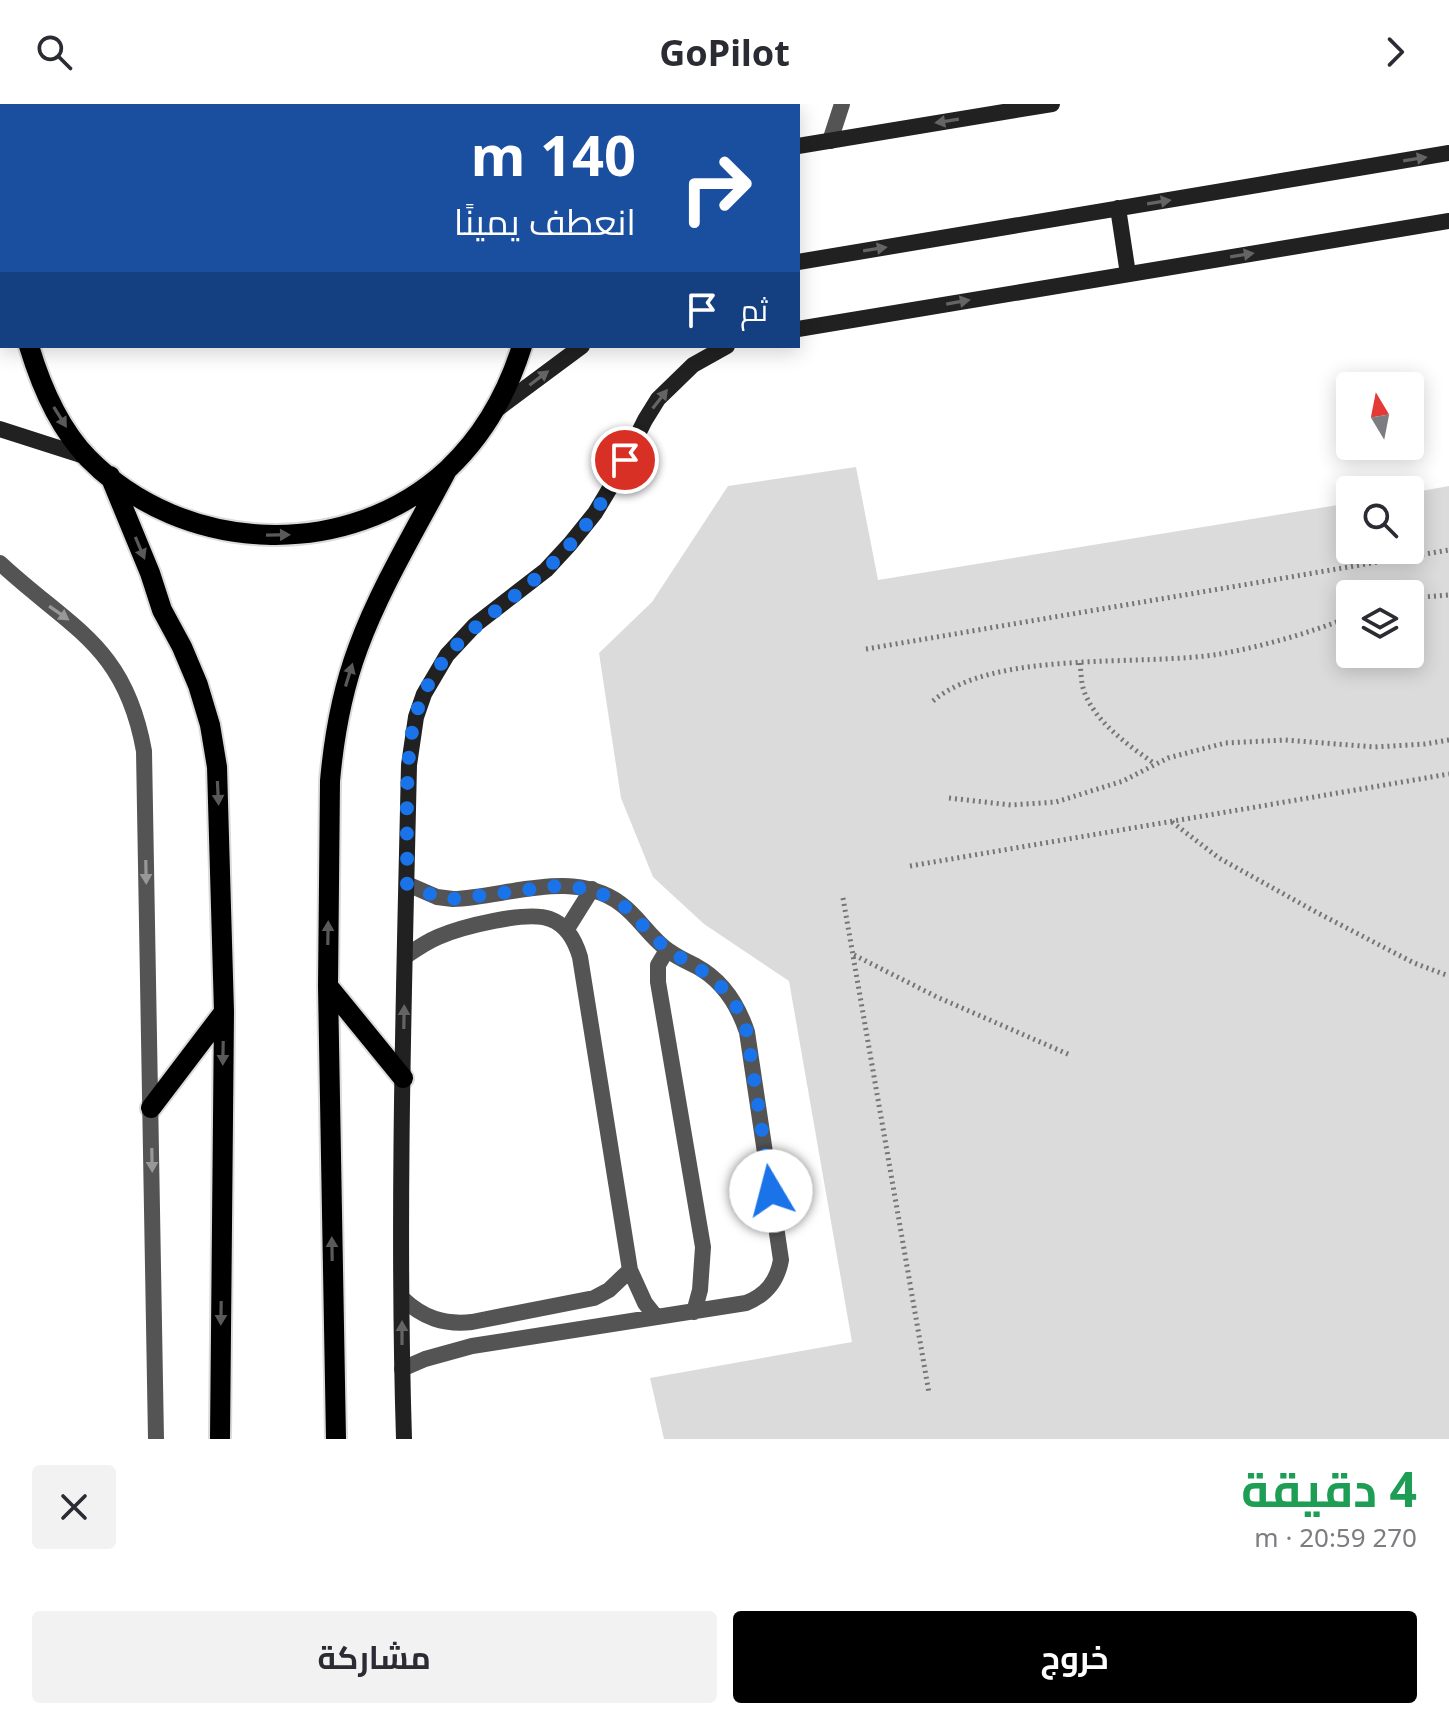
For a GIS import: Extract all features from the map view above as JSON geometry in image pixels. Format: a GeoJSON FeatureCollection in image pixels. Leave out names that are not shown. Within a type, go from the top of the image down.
{"type":"FeatureCollection","features":[{"type":"Feature","properties":{"kind":"main road"},"geometry":{"type":"LineString","coordinates":[[30,348],[38,377],[58,417],[87,457],[110,476],[178,517],[218,530],[259,535],[301,535],[342,527],[381,513],[416,494],[447,470],[474,442],[496,410],[513,375],[521,348]]}},
{"type":"Feature","properties":{"kind":"main road"},"geometry":{"type":"LineString","coordinates":[[336,1439],[328,986],[330,781],[339,715],[350,671],[370,619],[447,470]]}},
{"type":"Feature","properties":{"kind":"main road"},"geometry":{"type":"LineString","coordinates":[[110,476],[162,610],[198,685],[210,725],[217,767],[224,1012],[220,1439]]}},
{"type":"Feature","properties":{"kind":"main road"},"geometry":{"type":"LineString","coordinates":[[328,986],[403,1078]]}},
{"type":"Feature","properties":{"kind":"main road"},"geometry":{"type":"LineString","coordinates":[[151,1108],[224,1012]]}},
{"type":"Feature","properties":{"kind":"street"},"geometry":{"type":"LineString","coordinates":[[830,141],[842,104]]}},
{"type":"Feature","properties":{"kind":"street"},"geometry":{"type":"LineString","coordinates":[[800,146],[1052,104]]}},
{"type":"Feature","properties":{"kind":"street"},"geometry":{"type":"LineString","coordinates":[[800,262],[1449,153]]}},
{"type":"Feature","properties":{"kind":"street"},"geometry":{"type":"LineString","coordinates":[[1118,208],[1128,274]]}},
{"type":"Feature","properties":{"kind":"street"},"geometry":{"type":"LineString","coordinates":[[800,329],[1449,221]]}},
{"type":"Feature","properties":{"kind":"street"},"geometry":{"type":"LineString","coordinates":[[496,410],[579,348]]}},
{"type":"Feature","properties":{"kind":"street"},"geometry":{"type":"LineString","coordinates":[[404,1439],[403,1078],[407,884],[411,740],[424,694],[435,672],[460,639],[520,592],[570,544],[595,513],[645,420],[666,390],[693,365],[723,348]]}},
{"type":"Feature","properties":{"kind":"street"},"geometry":{"type":"LineString","coordinates":[[0,429],[87,457]]}},
{"type":"Feature","properties":{"kind":"street"},"geometry":{"type":"LineString","coordinates":[[0,563],[88,636],[115,670],[134,709],[144,751],[156,1439]]}},
{"type":"Feature","properties":{"kind":"street"},"geometry":{"type":"LineString","coordinates":[[402,1369],[472,1346],[746,1303],[757,1299],[774,1283],[781,1260],[750,1046],[743,1019],[729,994],[697,967],[667,950],[623,905],[592,889],[557,886],[453,899],[429,895],[407,884]]}},
{"type":"Feature","properties":{"kind":"street"},"geometry":{"type":"LineString","coordinates":[[567,929],[592,889]]}},
{"type":"Feature","properties":{"kind":"street"},"geometry":{"type":"LineString","coordinates":[[406,956],[440,936],[529,916],[549,918],[567,929],[573,937],[580,957],[630,1270],[640,1295],[656,1317]]}},
{"type":"Feature","properties":{"kind":"street"},"geometry":{"type":"LineString","coordinates":[[667,950],[658,965],[658,982],[703,1247],[700,1290],[694,1312]]}},
{"type":"Feature","properties":{"kind":"street"},"geometry":{"type":"LineString","coordinates":[[402,1298],[427,1317],[457,1323],[472,1322],[594,1298],[609,1290],[630,1270]]}},
{"type":"Feature","properties":{"kind":"path"},"geometry":{"type":"LineString","coordinates":[[866,649],[1449,550]]}},
{"type":"Feature","properties":{"kind":"path"},"geometry":{"type":"LineString","coordinates":[[1424,597],[1449,595]]}},
{"type":"Feature","properties":{"kind":"path"},"geometry":{"type":"LineString","coordinates":[[933,701],[943,692],[979,678],[1013,670],[1219,654],[1336,622]]}},
{"type":"Feature","properties":{"kind":"path"},"geometry":{"type":"LineString","coordinates":[[1080,663],[1083,689],[1100,717],[1124,742],[1155,764]]}},
{"type":"Feature","properties":{"kind":"path"},"geometry":{"type":"LineString","coordinates":[[949,798],[1011,805],[1056,802],[1123,781],[1168,758],[1225,743],[1285,740],[1375,747],[1449,740]]}},
{"type":"Feature","properties":{"kind":"path"},"geometry":{"type":"LineString","coordinates":[[910,866],[1449,774]]}},
{"type":"Feature","properties":{"kind":"path"},"geometry":{"type":"LineString","coordinates":[[1171,821],[1219,858],[1260,881],[1414,963],[1449,976]]}},
{"type":"Feature","properties":{"kind":"path"},"geometry":{"type":"LineString","coordinates":[[843,898],[929,1393]]}},
{"type":"Feature","properties":{"kind":"path"},"geometry":{"type":"LineString","coordinates":[[853,955],[937,997],[1070,1055]]}},
{"type":"Feature","properties":{"kind":"shaded area"},"geometry":{"type":"Polygon","coordinates":[[[856,467],[878,580],[1336,505],[1336,564],[1424,564],[1424,490],[1449,486],[1449,1439],[664,1439],[650,1378],[852,1342],[789,981],[704,924],[653,877],[621,798],[599,653],[652,602],[728,486],[856,467]]]}},
{"type":"Feature","properties":{"kind":"route"},"geometry":{"type":"LineString","coordinates":[[625,460],[595,513],[570,544],[546,570],[460,639],[435,672],[424,694],[411,740],[407,884],[421,892],[453,899],[557,886],[592,889],[623,905],[667,950],[708,974],[729,994],[747,1032],[771,1191]]}}]}
